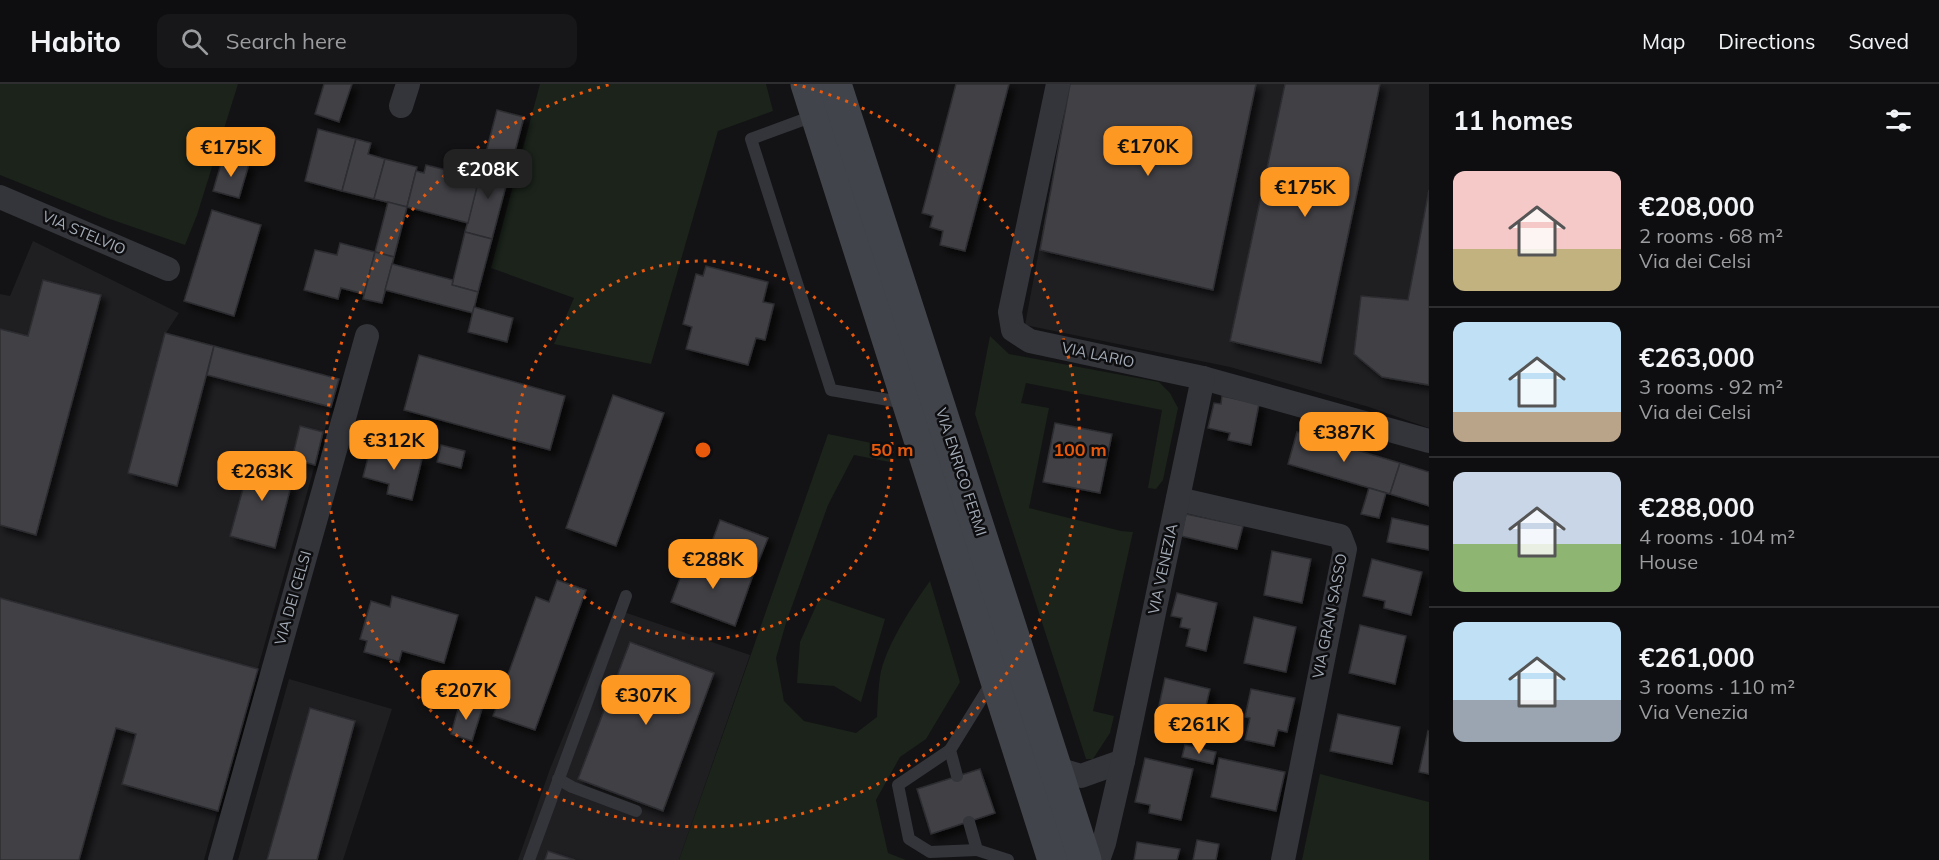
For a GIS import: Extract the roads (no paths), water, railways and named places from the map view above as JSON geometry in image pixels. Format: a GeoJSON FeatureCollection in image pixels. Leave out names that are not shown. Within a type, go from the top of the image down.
{"type":"FeatureCollection","features":[{"type":"Feature","properties":{"kind":"street","name":"VIA ENRICO FERMI"},"geometry":{"type":"LineString","coordinates":[[807,84],[1054,860]]}},
{"type":"Feature","properties":{"kind":"street","name":"VIA ENRICO FERMI"},"geometry":{"type":"LineString","coordinates":[[835,84],[1057,769],[1084,860]]}},
{"type":"Feature","properties":{"kind":"street","name":"VIA LARIO"},"geometry":{"type":"LineString","coordinates":[[1058,84],[1010,312],[1013,330],[1030,341],[1203,378],[1429,441]]}},
{"type":"Feature","properties":{"kind":"street","name":"VIA STELVIO"},"geometry":{"type":"LineString","coordinates":[[0,197],[168,269]]}},
{"type":"Feature","properties":{"kind":"street","name":"VIA DEI CELSI"},"geometry":{"type":"LineString","coordinates":[[220,860],[367,336]]}},
{"type":"Feature","properties":{"kind":"street","name":"VIA VENEZIA"},"geometry":{"type":"LineString","coordinates":[[1098,860],[1123,761],[1203,378]]}},
{"type":"Feature","properties":{"kind":"street","name":"VIA GRAN SASSO"},"geometry":{"type":"LineString","coordinates":[[1178,499],[1340,536],[1345,549],[1283,860]]}},
{"type":"Feature","properties":{"kind":"street"},"geometry":{"type":"LineString","coordinates":[[1057,769],[1081,776],[1123,761]]}},
{"type":"Feature","properties":{"kind":"lane"},"geometry":{"type":"LineString","coordinates":[[817,115],[751,139],[762,174],[831,390],[909,404]]}},
{"type":"Feature","properties":{"kind":"lane"},"geometry":{"type":"LineString","coordinates":[[529,860],[626,596]]}},
{"type":"Feature","properties":{"kind":"lane"},"geometry":{"type":"LineString","coordinates":[[996,676],[950,750],[898,784],[909,839],[930,852],[977,850],[1008,860]]}},
{"type":"Feature","properties":{"kind":"lane"},"geometry":{"type":"LineString","coordinates":[[950,750],[957,776]]}},
{"type":"Feature","properties":{"kind":"lane"},"geometry":{"type":"LineString","coordinates":[[558,779],[572,787],[636,811]]}},
{"type":"Feature","properties":{"kind":"lane"},"geometry":{"type":"LineString","coordinates":[[969,822],[977,850]]}}]}
